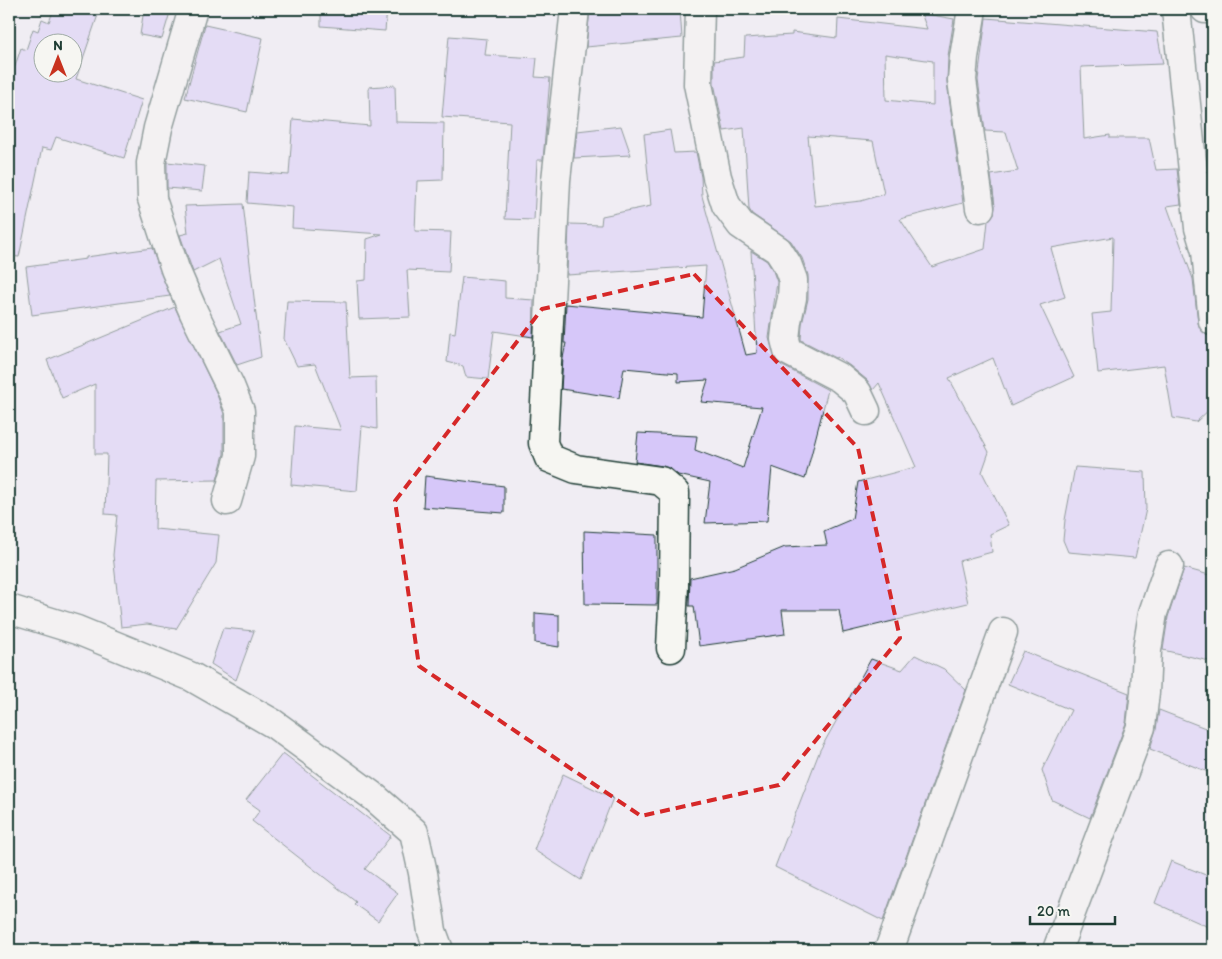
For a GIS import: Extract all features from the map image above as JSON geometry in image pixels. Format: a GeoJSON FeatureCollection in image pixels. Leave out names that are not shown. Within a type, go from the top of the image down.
{"type":"FeatureCollection","features":[{"type":"Feature","properties":{"kind":"street"},"geometry":{"type":"LineString","coordinates":[[193,9],[158,128],[151,163],[152,199],[175,269],[240,411],[240,456],[227,501]]}},
{"type":"Feature","properties":{"kind":"street"},"geometry":{"type":"LineString","coordinates":[[575,9],[556,180],[543,444],[549,458],[576,469],[661,481],[675,493],[671,648]]}},
{"type":"Feature","properties":{"kind":"street"},"geometry":{"type":"LineString","coordinates":[[700,9],[698,84],[726,205],[741,225],[778,250],[787,264],[793,280],[785,339],[788,351],[840,378],[857,392],[866,411]]}},
{"type":"Feature","properties":{"kind":"street"},"geometry":{"type":"LineString","coordinates":[[972,9],[962,80],[980,208]]}},
{"type":"Feature","properties":{"kind":"street"},"geometry":{"type":"LineString","coordinates":[[1176,9],[1199,228],[1209,250],[1213,321]]}},
{"type":"Feature","properties":{"kind":"street"},"geometry":{"type":"LineString","coordinates":[[1204,9],[1213,9]]}},
{"type":"Feature","properties":{"kind":"street"},"geometry":{"type":"LineString","coordinates":[[1056,950],[1140,728],[1145,692],[1147,650],[1153,613],[1170,566]]}},
{"type":"Feature","properties":{"kind":"street"},"geometry":{"type":"LineString","coordinates":[[9,609],[77,630],[192,677],[274,724],[374,797],[414,832],[423,873],[432,931],[440,950]]}},
{"type":"Feature","properties":{"kind":"street"},"geometry":{"type":"LineString","coordinates":[[889,950],[1003,632]]}},
{"type":"Feature","properties":{"kind":"highlighted area"},"geometry":{"type":"Polygon","coordinates":[[[694,274],[858,448],[900,638],[779,785],[641,816],[419,666],[395,501],[542,309],[694,274]]]}},
{"type":"Feature","properties":{"kind":"building"},"geometry":{"type":"Polygon","coordinates":[[[54,9],[100,9],[82,62],[82,32],[32,32],[33,29],[38,31],[42,19],[49,22],[54,9]]]}},
{"type":"Feature","properties":{"kind":"building"},"geometry":{"type":"Polygon","coordinates":[[[144,9],[171,9],[162,39],[140,35],[144,9]]]}},
{"type":"Feature","properties":{"kind":"building"},"geometry":{"type":"Polygon","coordinates":[[[321,9],[387,9],[385,31],[321,26],[321,9]]]}},
{"type":"Feature","properties":{"kind":"building"},"geometry":{"type":"Polygon","coordinates":[[[590,10],[628,12],[628,10],[680,10],[682,38],[586,47],[590,10]]]}},
{"type":"Feature","properties":{"kind":"building"},"geometry":{"type":"Polygon","coordinates":[[[921,13],[954,19],[948,56],[947,82],[963,203],[900,219],[932,267],[985,249],[988,221],[994,214],[995,206],[991,175],[1018,171],[1006,132],[985,131],[978,80],[986,18],[1157,32],[1163,64],[1081,67],[1084,139],[1110,135],[1110,138],[1149,138],[1156,170],[1177,169],[1181,204],[1167,206],[1193,279],[1198,323],[1201,330],[1210,336],[1211,408],[1196,422],[1173,418],[1164,365],[1098,373],[1092,314],[1111,312],[1113,237],[1051,248],[1065,297],[1040,305],[1074,377],[1011,406],[993,358],[949,378],[989,452],[982,472],[1009,525],[990,534],[992,552],[959,561],[968,603],[843,633],[839,610],[782,610],[785,634],[699,646],[694,606],[689,606],[690,578],[735,568],[785,547],[827,545],[824,531],[852,519],[858,482],[916,467],[879,383],[873,390],[867,380],[850,366],[837,357],[801,340],[802,324],[808,299],[808,275],[802,258],[791,241],[752,214],[749,209],[744,128],[724,131],[714,83],[714,61],[744,57],[745,38],[792,35],[792,32],[837,38],[838,19],[927,29],[921,13]],[[885,54],[886,100],[933,105],[933,61],[885,54]],[[808,136],[815,206],[861,201],[884,194],[873,141],[808,136]]]}},
{"type":"Feature","properties":{"kind":"building"},"geometry":{"type":"Polygon","coordinates":[[[205,25],[263,38],[247,112],[185,98],[205,25]]]}},
{"type":"Feature","properties":{"kind":"building"},"geometry":{"type":"Polygon","coordinates":[[[32,32],[32,82],[82,81],[142,100],[124,158],[56,137],[51,150],[42,148],[19,257],[9,256],[9,84],[21,48],[26,50],[32,32]]]}},
{"type":"Feature","properties":{"kind":"building"},"geometry":{"type":"Polygon","coordinates":[[[449,36],[487,39],[485,55],[537,58],[535,77],[550,78],[543,160],[537,160],[534,220],[505,219],[510,122],[442,117],[449,36]]]}},
{"type":"Feature","properties":{"kind":"building"},"geometry":{"type":"Polygon","coordinates":[[[395,85],[396,122],[444,123],[443,180],[417,181],[415,231],[451,232],[449,272],[407,270],[410,317],[359,319],[357,281],[366,280],[367,239],[382,234],[292,228],[293,207],[247,203],[249,172],[289,175],[293,119],[370,126],[369,87],[395,85]]]}},
{"type":"Feature","properties":{"kind":"building"},"geometry":{"type":"Polygon","coordinates":[[[621,126],[631,155],[574,158],[577,131],[621,126]]]}},
{"type":"Feature","properties":{"kind":"building"},"geometry":{"type":"Polygon","coordinates":[[[670,130],[674,153],[696,152],[701,177],[702,196],[746,355],[757,353],[751,251],[767,261],[777,282],[769,338],[776,360],[781,365],[828,390],[805,479],[772,467],[767,521],[705,523],[710,482],[678,475],[671,469],[663,466],[635,462],[638,433],[697,436],[695,450],[743,468],[762,407],[701,402],[708,380],[678,382],[678,373],[624,368],[619,398],[561,389],[566,343],[564,343],[566,304],[702,317],[706,266],[567,275],[569,224],[601,225],[602,216],[651,206],[644,134],[670,130]]]}},
{"type":"Feature","properties":{"kind":"building"},"geometry":{"type":"Polygon","coordinates":[[[167,162],[205,166],[202,191],[167,188],[167,162]]]}},
{"type":"Feature","properties":{"kind":"building"},"geometry":{"type":"Polygon","coordinates":[[[243,204],[261,357],[237,365],[220,331],[241,324],[219,259],[193,272],[180,235],[188,233],[185,206],[243,204]]]}},
{"type":"Feature","properties":{"kind":"building"},"geometry":{"type":"Polygon","coordinates":[[[152,248],[170,296],[32,315],[26,267],[152,248]]]}},
{"type":"Feature","properties":{"kind":"building"},"geometry":{"type":"Polygon","coordinates":[[[462,277],[505,281],[505,298],[534,300],[533,337],[494,331],[488,379],[466,377],[463,366],[447,362],[450,332],[455,333],[462,277]]]}},
{"type":"Feature","properties":{"kind":"building"},"geometry":{"type":"Polygon","coordinates":[[[287,301],[346,302],[350,378],[376,377],[377,429],[362,426],[357,491],[291,485],[295,426],[341,430],[315,364],[297,366],[284,339],[287,301]]]}},
{"type":"Feature","properties":{"kind":"building"},"geometry":{"type":"Polygon","coordinates":[[[175,307],[216,392],[224,414],[224,454],[217,480],[156,481],[155,529],[219,535],[216,563],[176,629],[147,624],[121,627],[113,555],[117,515],[105,514],[107,454],[95,454],[95,384],[62,398],[47,360],[175,307]]]}},
{"type":"Feature","properties":{"kind":"building"},"geometry":{"type":"Polygon","coordinates":[[[1075,467],[1145,472],[1146,509],[1135,558],[1068,552],[1063,540],[1075,467]]]}},
{"type":"Feature","properties":{"kind":"building"},"geometry":{"type":"Polygon","coordinates":[[[425,476],[504,486],[504,513],[423,507],[425,476]]]}},
{"type":"Feature","properties":{"kind":"building"},"geometry":{"type":"Polygon","coordinates":[[[584,531],[657,535],[657,605],[585,604],[584,531]]]}},
{"type":"Feature","properties":{"kind":"building"},"geometry":{"type":"Polygon","coordinates":[[[1184,568],[1213,576],[1213,662],[1163,650],[1168,617],[1184,568]]]}},
{"type":"Feature","properties":{"kind":"building"},"geometry":{"type":"Polygon","coordinates":[[[535,613],[559,615],[559,647],[535,643],[535,613]]]}},
{"type":"Feature","properties":{"kind":"building"},"geometry":{"type":"Polygon","coordinates":[[[223,628],[254,631],[236,680],[211,664],[223,628]]]}},
{"type":"Feature","properties":{"kind":"building"},"geometry":{"type":"Polygon","coordinates":[[[1023,651],[1129,693],[1126,723],[1090,818],[1052,800],[1042,770],[1071,710],[1008,684],[1023,651]]]}},
{"type":"Feature","properties":{"kind":"building"},"geometry":{"type":"Polygon","coordinates":[[[915,655],[944,669],[966,690],[883,921],[775,867],[820,750],[871,659],[902,670],[915,655]]]}},
{"type":"Feature","properties":{"kind":"building"},"geometry":{"type":"Polygon","coordinates":[[[1159,710],[1213,731],[1213,774],[1150,749],[1159,710]]]}},
{"type":"Feature","properties":{"kind":"building"},"geometry":{"type":"Polygon","coordinates":[[[283,753],[391,836],[365,869],[398,893],[378,921],[354,904],[356,902],[252,821],[260,810],[246,800],[283,753]]]}},
{"type":"Feature","properties":{"kind":"building"},"geometry":{"type":"Polygon","coordinates":[[[563,774],[613,798],[581,880],[534,850],[563,774]]]}},
{"type":"Feature","properties":{"kind":"building"},"geometry":{"type":"Polygon","coordinates":[[[1171,861],[1213,878],[1213,929],[1155,903],[1171,861]]]}}]}
